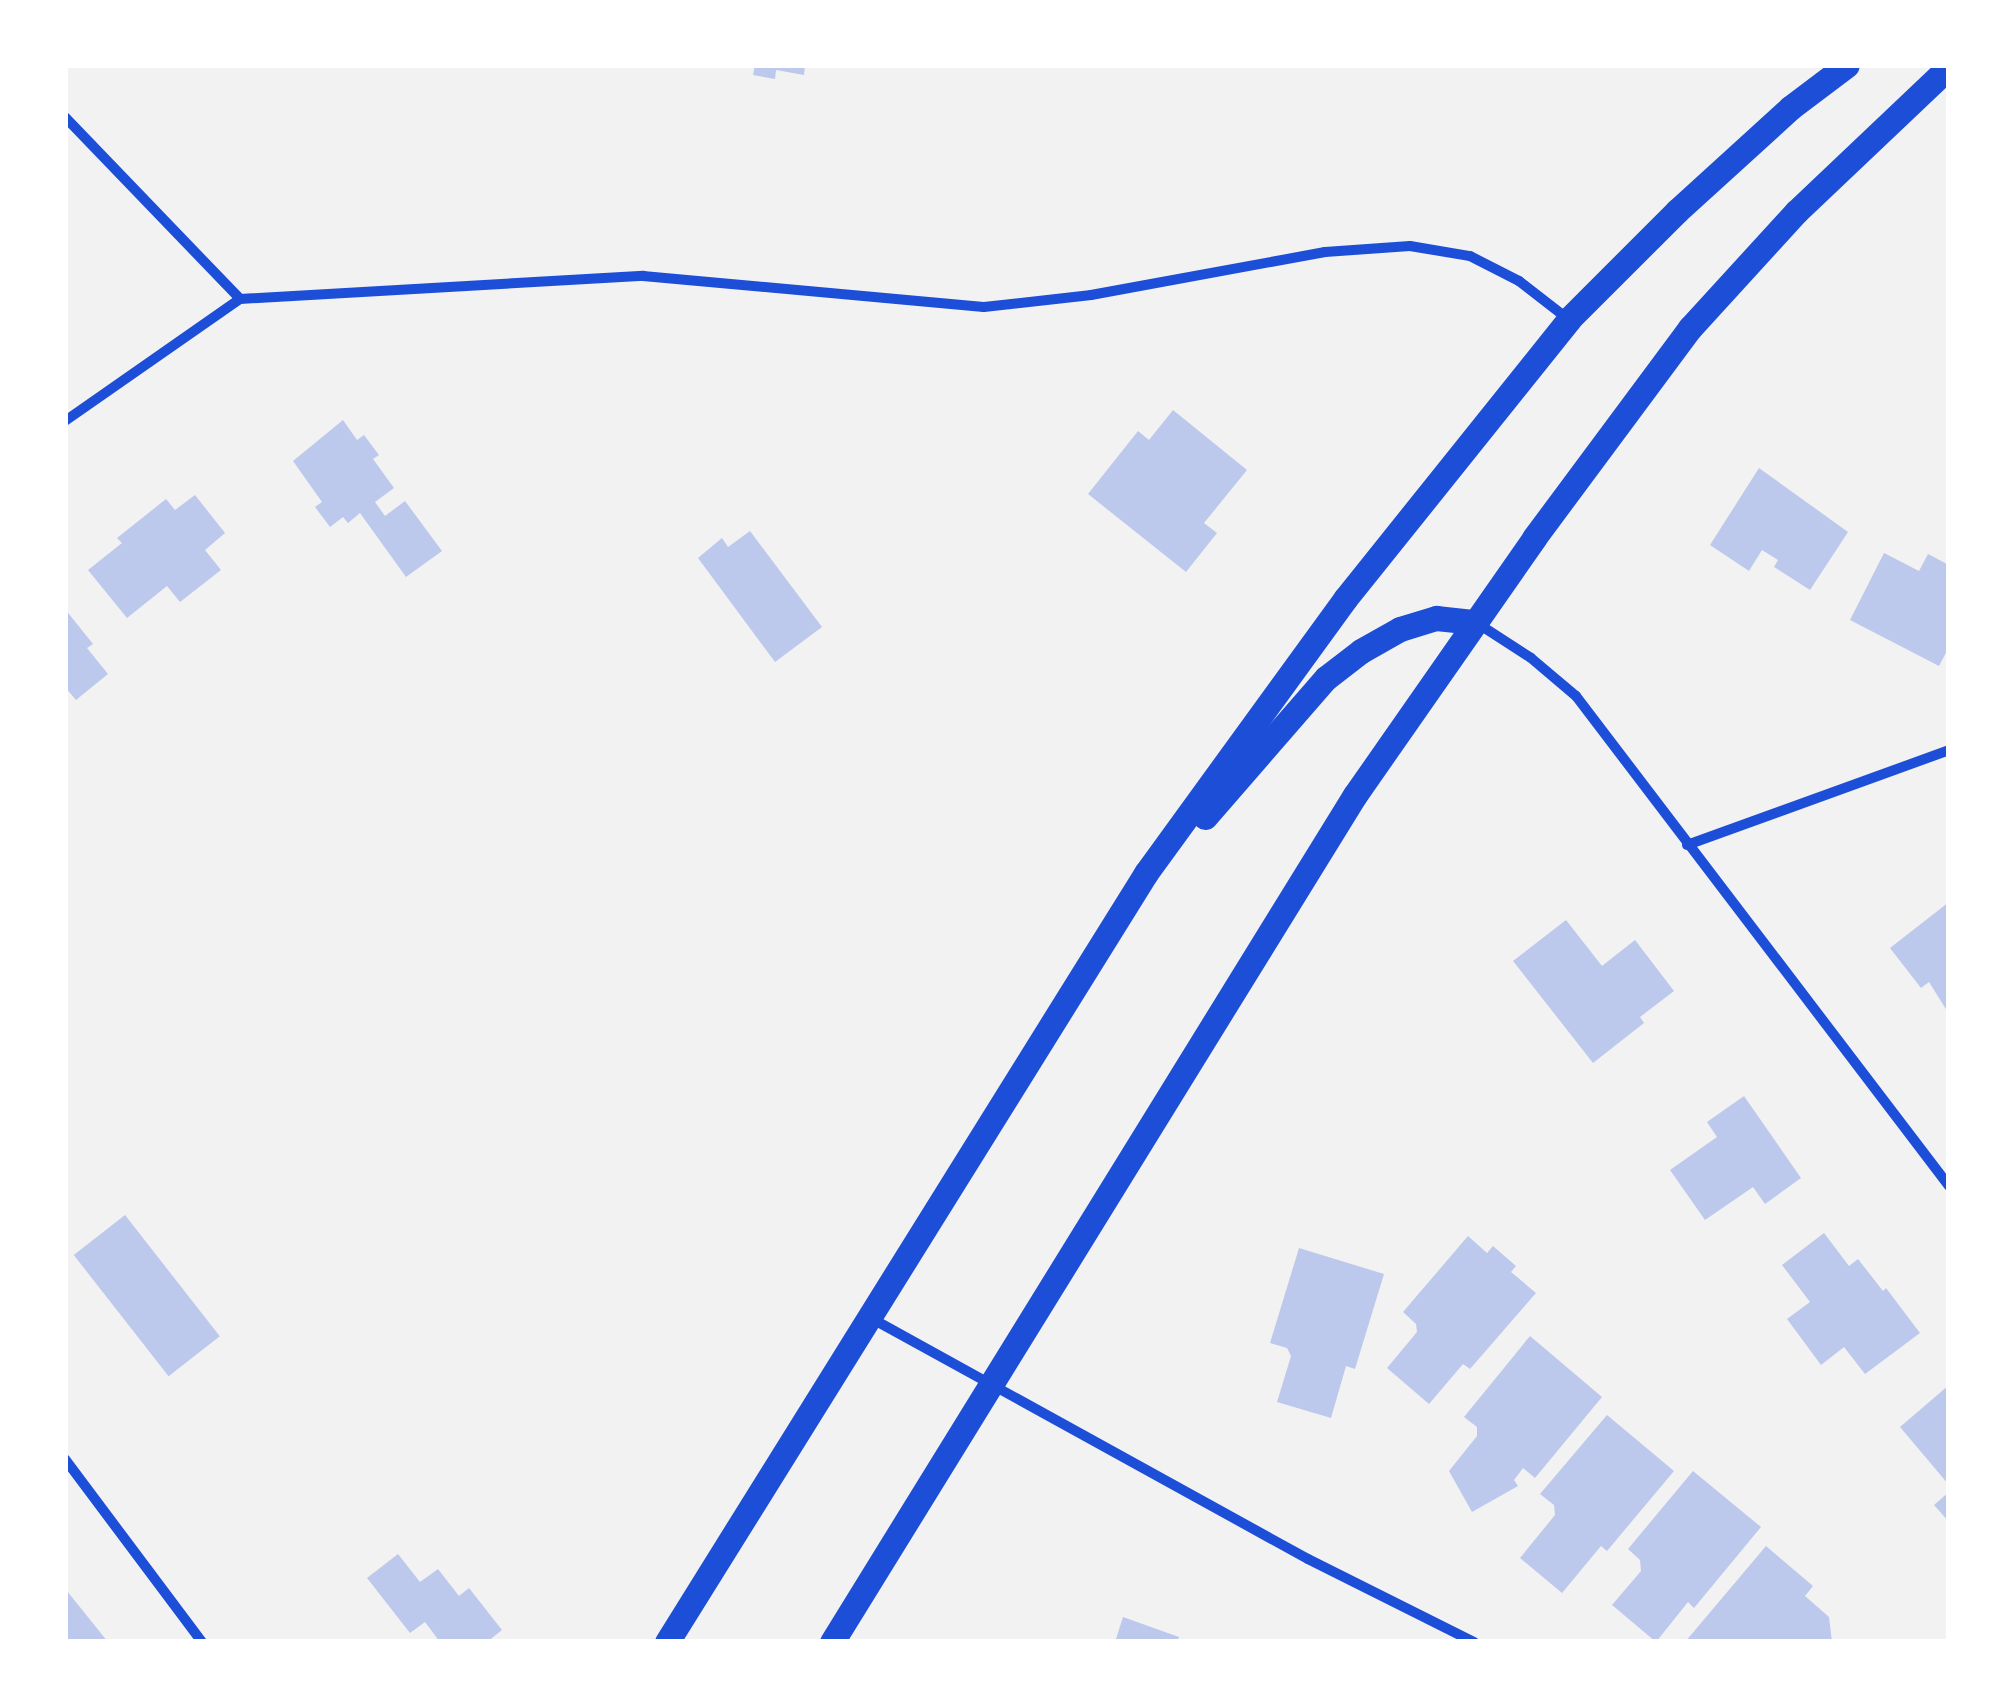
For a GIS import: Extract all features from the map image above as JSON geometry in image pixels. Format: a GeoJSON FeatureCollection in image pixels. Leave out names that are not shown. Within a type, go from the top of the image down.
{"type":"FeatureCollection","features":[{"type":"Feature","properties":{"kind":"main road"},"geometry":{"type":"LineString","coordinates":[[668,1642],[1107,935],[1226,760],[1345,599],[1568,319],[1691,198],[1790,108],[1847,65]]}},
{"type":"Feature","properties":{"kind":"main road"},"geometry":{"type":"LineString","coordinates":[[832,1642],[1355,795],[1475,622],[1690,328],[1796,212],[1949,67]]}},
{"type":"Feature","properties":{"kind":"main road"},"geometry":{"type":"LineString","coordinates":[[1107,935],[1259,750],[1326,678],[1400,629],[1436,618],[1475,622]]}},
{"type":"Feature","properties":{"kind":"street"},"geometry":{"type":"LineString","coordinates":[[65,117],[240,299]]}},
{"type":"Feature","properties":{"kind":"street"},"geometry":{"type":"LineString","coordinates":[[65,421],[240,299],[643,276],[984,307],[1091,295],[1325,252],[1410,246],[1470,256],[1519,281],[1568,319]]}},
{"type":"Feature","properties":{"kind":"street"},"geometry":{"type":"LineString","coordinates":[[1475,622],[1531,658],[1576,696],[1949,1186]]}},
{"type":"Feature","properties":{"kind":"street"},"geometry":{"type":"LineString","coordinates":[[1687,845],[1949,750]]}},
{"type":"Feature","properties":{"kind":"street"},"geometry":{"type":"LineString","coordinates":[[868,1317],[1308,1559],[1474,1642]]}},
{"type":"Feature","properties":{"kind":"street"},"geometry":{"type":"LineString","coordinates":[[65,1459],[202,1642]]}},
{"type":"Feature","properties":{"kind":"building"},"geometry":{"type":"Polygon","coordinates":[[[755,65],[805,65],[804,75],[776,70],[775,79],[753,75],[755,65]]]}},
{"type":"Feature","properties":{"kind":"building"},"geometry":{"type":"Polygon","coordinates":[[[1173,410],[1247,470],[1204,523],[1217,533],[1186,572],[1088,494],[1138,431],[1149,440],[1173,410]]]}},
{"type":"Feature","properties":{"kind":"building"},"geometry":{"type":"Polygon","coordinates":[[[343,420],[357,440],[364,435],[379,455],[373,459],[394,488],[375,502],[385,516],[405,501],[442,551],[406,577],[360,513],[348,523],[343,517],[330,527],[315,507],[322,502],[293,461],[343,420]]]}},
{"type":"Feature","properties":{"kind":"building"},"geometry":{"type":"Polygon","coordinates":[[[1759,468],[1848,532],[1810,590],[1774,567],[1778,560],[1762,550],[1749,571],[1710,545],[1759,468]]]}},
{"type":"Feature","properties":{"kind":"building"},"geometry":{"type":"Polygon","coordinates":[[[195,495],[225,533],[205,550],[221,570],[180,602],[167,586],[127,618],[88,570],[122,543],[117,538],[166,499],[175,510],[195,495]]]}},
{"type":"Feature","properties":{"kind":"building"},"geometry":{"type":"Polygon","coordinates":[[[750,531],[822,627],[775,662],[698,558],[722,538],[728,547],[750,531]]]}},
{"type":"Feature","properties":{"kind":"building"},"geometry":{"type":"Polygon","coordinates":[[[1884,553],[1919,571],[1928,554],[1949,565],[1949,647],[1939,666],[1850,620],[1884,553]]]}},
{"type":"Feature","properties":{"kind":"building"},"geometry":{"type":"Polygon","coordinates":[[[65,609],[93,644],[87,648],[108,674],[76,700],[65,687],[65,609]]]}},
{"type":"Feature","properties":{"kind":"building"},"geometry":{"type":"Polygon","coordinates":[[[1949,902],[1949,1014],[1929,982],[1921,988],[1890,948],[1949,902]]]}},
{"type":"Feature","properties":{"kind":"building"},"geometry":{"type":"Polygon","coordinates":[[[1566,920],[1602,966],[1635,940],[1674,991],[1640,1017],[1644,1023],[1593,1063],[1513,961],[1566,920]]]}},
{"type":"Feature","properties":{"kind":"building"},"geometry":{"type":"Polygon","coordinates":[[[1744,1096],[1801,1178],[1765,1204],[1753,1187],[1705,1220],[1670,1170],[1717,1137],[1707,1122],[1744,1096]]]}},
{"type":"Feature","properties":{"kind":"building"},"geometry":{"type":"Polygon","coordinates":[[[125,1215],[220,1336],[169,1376],[74,1255],[125,1215]]]}},
{"type":"Feature","properties":{"kind":"building"},"geometry":{"type":"Polygon","coordinates":[[[1824,1233],[1849,1266],[1858,1259],[1883,1291],[1886,1288],[1920,1333],[1865,1374],[1844,1347],[1821,1365],[1787,1319],[1810,1302],[1782,1265],[1824,1233]]]}},
{"type":"Feature","properties":{"kind":"building"},"geometry":{"type":"Polygon","coordinates":[[[1468,1236],[1487,1253],[1493,1246],[1516,1266],[1511,1272],[1536,1293],[1470,1369],[1463,1364],[1429,1404],[1387,1368],[1417,1332],[1416,1324],[1403,1312],[1468,1236]]]}},
{"type":"Feature","properties":{"kind":"building"},"geometry":{"type":"Polygon","coordinates":[[[1299,1248],[1384,1274],[1355,1369],[1346,1366],[1331,1418],[1277,1402],[1291,1356],[1287,1348],[1270,1343],[1299,1248]]]}},
{"type":"Feature","properties":{"kind":"building"},"geometry":{"type":"Polygon","coordinates":[[[1530,1336],[1602,1397],[1535,1478],[1523,1468],[1514,1480],[1518,1486],[1472,1512],[1449,1471],[1477,1436],[1477,1427],[1464,1417],[1530,1336]]]}},
{"type":"Feature","properties":{"kind":"building"},"geometry":{"type":"Polygon","coordinates":[[[1949,1385],[1949,1485],[1900,1427],[1949,1385]]]}},
{"type":"Feature","properties":{"kind":"building"},"geometry":{"type":"Polygon","coordinates":[[[1607,1415],[1674,1471],[1607,1551],[1601,1546],[1562,1593],[1520,1558],[1555,1515],[1554,1505],[1540,1494],[1607,1415]]]}},
{"type":"Feature","properties":{"kind":"building"},"geometry":{"type":"Polygon","coordinates":[[[1693,1471],[1761,1527],[1694,1608],[1688,1602],[1656,1642],[1612,1605],[1641,1571],[1640,1560],[1628,1549],[1693,1471]]]}},
{"type":"Feature","properties":{"kind":"building"},"geometry":{"type":"Polygon","coordinates":[[[1949,1492],[1949,1522],[1934,1505],[1949,1492]]]}},
{"type":"Feature","properties":{"kind":"building"},"geometry":{"type":"Polygon","coordinates":[[[1766,1546],[1813,1586],[1805,1596],[1829,1617],[1832,1642],[1685,1642],[1766,1546]]]}},
{"type":"Feature","properties":{"kind":"building"},"geometry":{"type":"Polygon","coordinates":[[[398,1554],[420,1582],[438,1569],[459,1596],[469,1588],[502,1630],[487,1642],[440,1642],[425,1622],[410,1633],[367,1578],[398,1554]]]}},
{"type":"Feature","properties":{"kind":"building"},"geometry":{"type":"Polygon","coordinates":[[[67,1591],[108,1642],[65,1642],[67,1591]]]}},
{"type":"Feature","properties":{"kind":"building"},"geometry":{"type":"Polygon","coordinates":[[[1123,1617],[1179,1637],[1177,1642],[1115,1642],[1123,1617]]]}}]}
